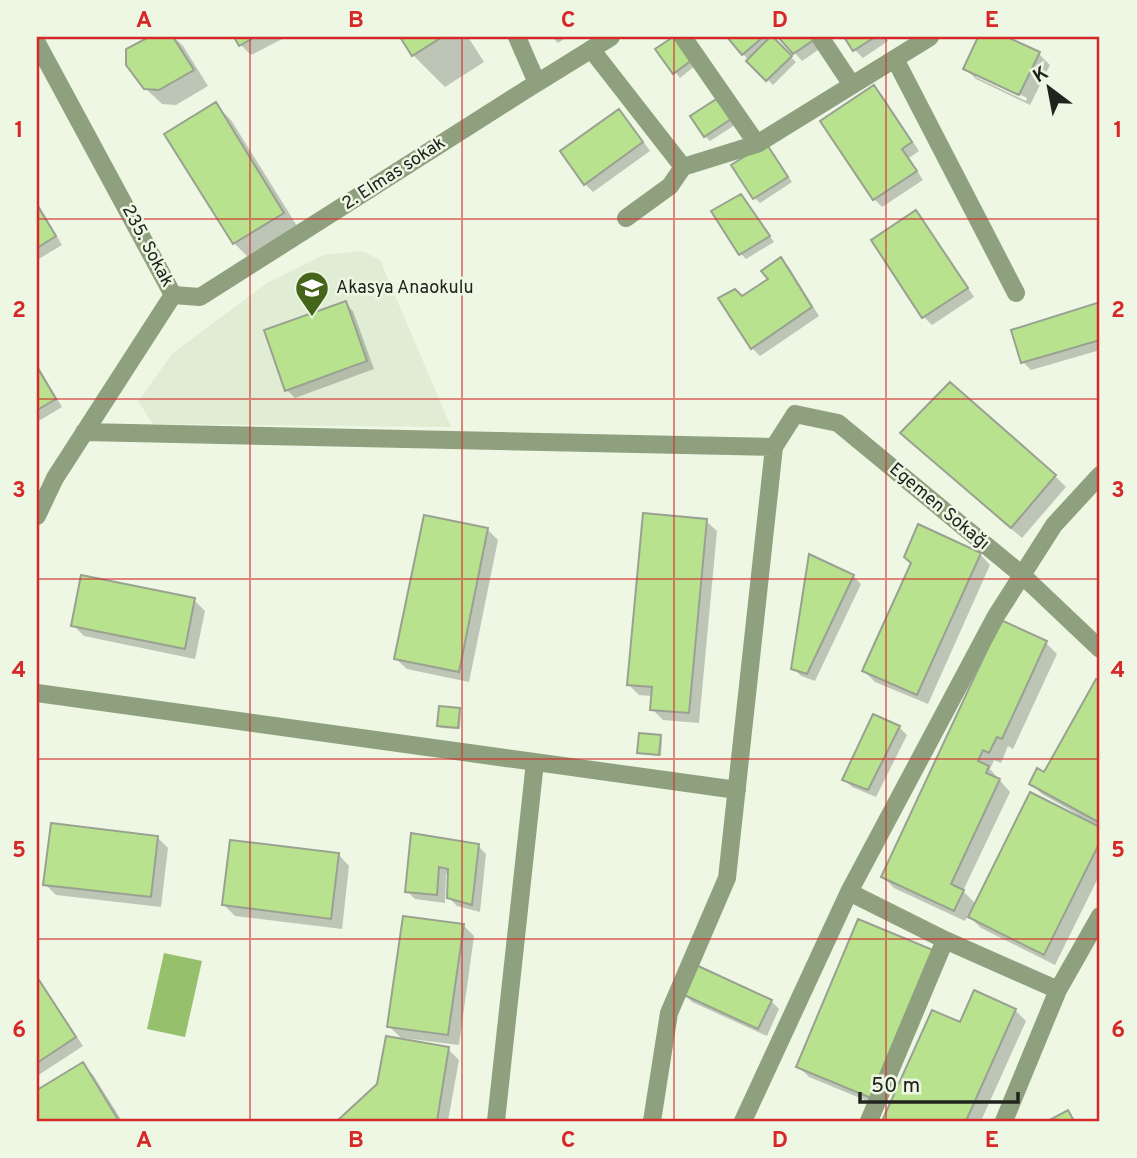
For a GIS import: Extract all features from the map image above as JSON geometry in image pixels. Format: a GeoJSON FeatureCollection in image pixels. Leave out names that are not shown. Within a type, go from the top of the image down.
{"type":"FeatureCollection","features":[{"type":"Feature","properties":{"kind":"street"},"geometry":{"type":"LineString","coordinates":[[517,37],[537,83]]}},
{"type":"Feature","properties":{"kind":"street","name":"2. Elmas sokak"},"geometry":{"type":"LineString","coordinates":[[173,295],[200,297],[611,37]]}},
{"type":"Feature","properties":{"kind":"street"},"geometry":{"type":"LineString","coordinates":[[683,37],[757,144]]}},
{"type":"Feature","properties":{"kind":"street"},"geometry":{"type":"LineString","coordinates":[[820,37],[852,85]]}},
{"type":"Feature","properties":{"kind":"street"},"geometry":{"type":"LineString","coordinates":[[626,218],[670,186],[683,167],[757,144],[930,37]]}},
{"type":"Feature","properties":{"kind":"street","name":"235. Sokak"},"geometry":{"type":"LineString","coordinates":[[37,43],[173,295],[55,478],[37,516]]}},
{"type":"Feature","properties":{"kind":"street"},"geometry":{"type":"LineString","coordinates":[[591,49],[683,167]]}},
{"type":"Feature","properties":{"kind":"street"},"geometry":{"type":"LineString","coordinates":[[895,58],[1016,293]]}},
{"type":"Feature","properties":{"kind":"street","name":"Egemen Sokağı"},"geometry":{"type":"LineString","coordinates":[[774,447],[795,414],[838,423],[1022,575],[1100,649]]}},
{"type":"Feature","properties":{"kind":"street"},"geometry":{"type":"LineString","coordinates":[[84,432],[774,447],[727,878],[668,1013],[652,1121]]}},
{"type":"Feature","properties":{"kind":"street"},"geometry":{"type":"LineString","coordinates":[[743,1121],[849,892],[996,616],[1054,525],[1100,475]]}},
{"type":"Feature","properties":{"kind":"street"},"geometry":{"type":"LineString","coordinates":[[37,694],[737,790]]}},
{"type":"Feature","properties":{"kind":"street"},"geometry":{"type":"LineString","coordinates":[[496,1121],[534,762]]}},
{"type":"Feature","properties":{"kind":"street"},"geometry":{"type":"LineString","coordinates":[[849,892],[945,940],[1058,990]]}},
{"type":"Feature","properties":{"kind":"street"},"geometry":{"type":"LineString","coordinates":[[1004,1121],[1058,990],[1100,916]]}},
{"type":"Feature","properties":{"kind":"street"},"geometry":{"type":"LineString","coordinates":[[869,1121],[945,940]]}},
{"type":"Feature","properties":{"kind":"shaded area","name":"Akasya Anaokulu"},"geometry":{"type":"Polygon","coordinates":[[[362,251],[380,260],[451,427],[153,424],[138,401],[173,353],[267,283],[323,255],[362,251]]]}},
{"type":"Feature","properties":{"kind":"shaded area"},"geometry":{"type":"Polygon","coordinates":[[[164,953],[202,961],[185,1037],[147,1029],[164,953]]]}},
{"type":"Feature","properties":{"kind":"building"},"geometry":{"type":"Polygon","coordinates":[[[149,37],[173,37],[194,70],[159,90],[144,89],[126,65],[126,49],[149,37]]]}},
{"type":"Feature","properties":{"kind":"building"},"geometry":{"type":"Polygon","coordinates":[[[234,37],[255,37],[239,46],[234,37]]]}},
{"type":"Feature","properties":{"kind":"building"},"geometry":{"type":"Polygon","coordinates":[[[400,37],[442,37],[412,56],[400,37]]]}},
{"type":"Feature","properties":{"kind":"building"},"geometry":{"type":"Polygon","coordinates":[[[676,37],[692,60],[673,74],[655,49],[676,37]]]}},
{"type":"Feature","properties":{"kind":"building"},"geometry":{"type":"Polygon","coordinates":[[[727,37],[763,37],[742,55],[727,37]]]}},
{"type":"Feature","properties":{"kind":"building"},"geometry":{"type":"Polygon","coordinates":[[[770,37],[792,56],[766,81],[746,61],[770,37]]]}},
{"type":"Feature","properties":{"kind":"building"},"geometry":{"type":"Polygon","coordinates":[[[778,37],[813,37],[815,39],[793,54],[778,37]]]}},
{"type":"Feature","properties":{"kind":"building"},"geometry":{"type":"Polygon","coordinates":[[[844,37],[875,37],[853,51],[844,37]]]}},
{"type":"Feature","properties":{"kind":"building"},"geometry":{"type":"Polygon","coordinates":[[[978,37],[1007,37],[1040,52],[1019,95],[963,69],[978,37]]]}},
{"type":"Feature","properties":{"kind":"building"},"geometry":{"type":"Polygon","coordinates":[[[874,85],[912,142],[902,149],[917,171],[873,200],[820,121],[874,85]]]}},
{"type":"Feature","properties":{"kind":"building"},"geometry":{"type":"Polygon","coordinates":[[[718,98],[731,119],[704,137],[690,116],[718,98]]]}},
{"type":"Feature","properties":{"kind":"building"},"geometry":{"type":"Polygon","coordinates":[[[216,102],[284,213],[233,244],[164,134],[216,102]]]}},
{"type":"Feature","properties":{"kind":"building"},"geometry":{"type":"Polygon","coordinates":[[[619,109],[643,142],[584,185],[560,151],[619,109]]]}},
{"type":"Feature","properties":{"kind":"building"},"geometry":{"type":"Polygon","coordinates":[[[766,143],[788,177],[753,199],[731,165],[766,143]]]}},
{"type":"Feature","properties":{"kind":"building"},"geometry":{"type":"Polygon","coordinates":[[[741,194],[770,236],[739,255],[711,211],[741,194]]]}},
{"type":"Feature","properties":{"kind":"building"},"geometry":{"type":"Polygon","coordinates":[[[37,205],[56,236],[37,248],[37,205]]]}},
{"type":"Feature","properties":{"kind":"building"},"geometry":{"type":"Polygon","coordinates":[[[916,210],[968,288],[922,318],[871,240],[916,210]]]}},
{"type":"Feature","properties":{"kind":"building"},"geometry":{"type":"Polygon","coordinates":[[[781,257],[812,307],[751,349],[718,298],[735,289],[742,296],[768,279],[761,271],[781,257]]]}},
{"type":"Feature","properties":{"kind":"building"},"geometry":{"type":"Polygon","coordinates":[[[346,301],[367,361],[285,391],[264,330],[346,301]]]}},
{"type":"Feature","properties":{"kind":"building"},"geometry":{"type":"Polygon","coordinates":[[[1100,302],[1100,340],[1021,363],[1011,330],[1100,302]]]}},
{"type":"Feature","properties":{"kind":"building"},"geometry":{"type":"Polygon","coordinates":[[[37,367],[56,399],[37,410],[37,367]]]}},
{"type":"Feature","properties":{"kind":"building"},"geometry":{"type":"Polygon","coordinates":[[[950,382],[1056,475],[1011,528],[900,433],[950,382]]]}},
{"type":"Feature","properties":{"kind":"building"},"geometry":{"type":"Polygon","coordinates":[[[643,513],[707,519],[689,713],[650,710],[652,687],[627,685],[643,513]]]}},
{"type":"Feature","properties":{"kind":"building"},"geometry":{"type":"Polygon","coordinates":[[[424,515],[488,528],[459,672],[394,659],[424,515]]]}},
{"type":"Feature","properties":{"kind":"building"},"geometry":{"type":"Polygon","coordinates":[[[918,524],[981,553],[917,695],[862,671],[911,563],[904,557],[918,524]]]}},
{"type":"Feature","properties":{"kind":"building"},"geometry":{"type":"Polygon","coordinates":[[[809,554],[854,575],[807,674],[791,669],[809,554]]]}},
{"type":"Feature","properties":{"kind":"building"},"geometry":{"type":"Polygon","coordinates":[[[81,575],[195,598],[185,649],[71,626],[81,575]]]}},
{"type":"Feature","properties":{"kind":"building"},"geometry":{"type":"Polygon","coordinates":[[[1001,620],[1047,641],[1002,739],[997,737],[989,753],[983,750],[978,761],[989,766],[986,773],[1000,779],[951,884],[964,890],[954,911],[881,877],[1001,620]]]}},
{"type":"Feature","properties":{"kind":"building"},"geometry":{"type":"Polygon","coordinates":[[[1096,679],[1100,681],[1100,823],[1029,784],[1037,768],[1044,772],[1096,679]]]}},
{"type":"Feature","properties":{"kind":"building"},"geometry":{"type":"Polygon","coordinates":[[[439,706],[460,708],[458,728],[437,726],[439,706]]]}},
{"type":"Feature","properties":{"kind":"building"},"geometry":{"type":"Polygon","coordinates":[[[873,714],[900,726],[868,790],[842,780],[873,714]]]}},
{"type":"Feature","properties":{"kind":"building"},"geometry":{"type":"Polygon","coordinates":[[[639,733],[661,735],[659,755],[637,753],[639,733]]]}},
{"type":"Feature","properties":{"kind":"building"},"geometry":{"type":"Polygon","coordinates":[[[1030,792],[1100,827],[1100,842],[1044,955],[968,917],[1030,792]]]}},
{"type":"Feature","properties":{"kind":"building"},"geometry":{"type":"Polygon","coordinates":[[[51,823],[158,836],[151,897],[43,885],[51,823]]]}},
{"type":"Feature","properties":{"kind":"building"},"geometry":{"type":"Polygon","coordinates":[[[411,833],[479,844],[472,905],[447,898],[448,869],[439,867],[437,895],[405,892],[411,833]]]}},
{"type":"Feature","properties":{"kind":"building"},"geometry":{"type":"Polygon","coordinates":[[[230,840],[339,853],[331,919],[222,905],[230,840]]]}},
{"type":"Feature","properties":{"kind":"building"},"geometry":{"type":"Polygon","coordinates":[[[403,916],[464,924],[448,1035],[387,1027],[403,916]]]}},
{"type":"Feature","properties":{"kind":"building"},"geometry":{"type":"Polygon","coordinates":[[[858,919],[933,950],[871,1098],[796,1067],[858,919]]]}},
{"type":"Feature","properties":{"kind":"building"},"geometry":{"type":"Polygon","coordinates":[[[696,965],[772,1000],[758,1029],[682,994],[696,965]]]}},
{"type":"Feature","properties":{"kind":"building"},"geometry":{"type":"Polygon","coordinates":[[[37,977],[76,1037],[37,1063],[37,977]]]}},
{"type":"Feature","properties":{"kind":"building"},"geometry":{"type":"Polygon","coordinates":[[[974,990],[1016,1009],[966,1121],[882,1121],[932,1010],[960,1022],[974,990]]]}},
{"type":"Feature","properties":{"kind":"building"},"geometry":{"type":"Polygon","coordinates":[[[386,1036],[449,1047],[437,1121],[337,1121],[377,1084],[386,1036]]]}},
{"type":"Feature","properties":{"kind":"building"},"geometry":{"type":"Polygon","coordinates":[[[83,1062],[119,1121],[37,1121],[37,1090],[83,1062]]]}},
{"type":"Feature","properties":{"kind":"building"},"geometry":{"type":"Polygon","coordinates":[[[1068,1110],[1074,1121],[1048,1121],[1068,1110]]]}},
{"type":"Feature","properties":{"kind":"place","name":"Akasya Anaokulu"},"geometry":{"type":"Point","coordinates":[312,318]}}]}
